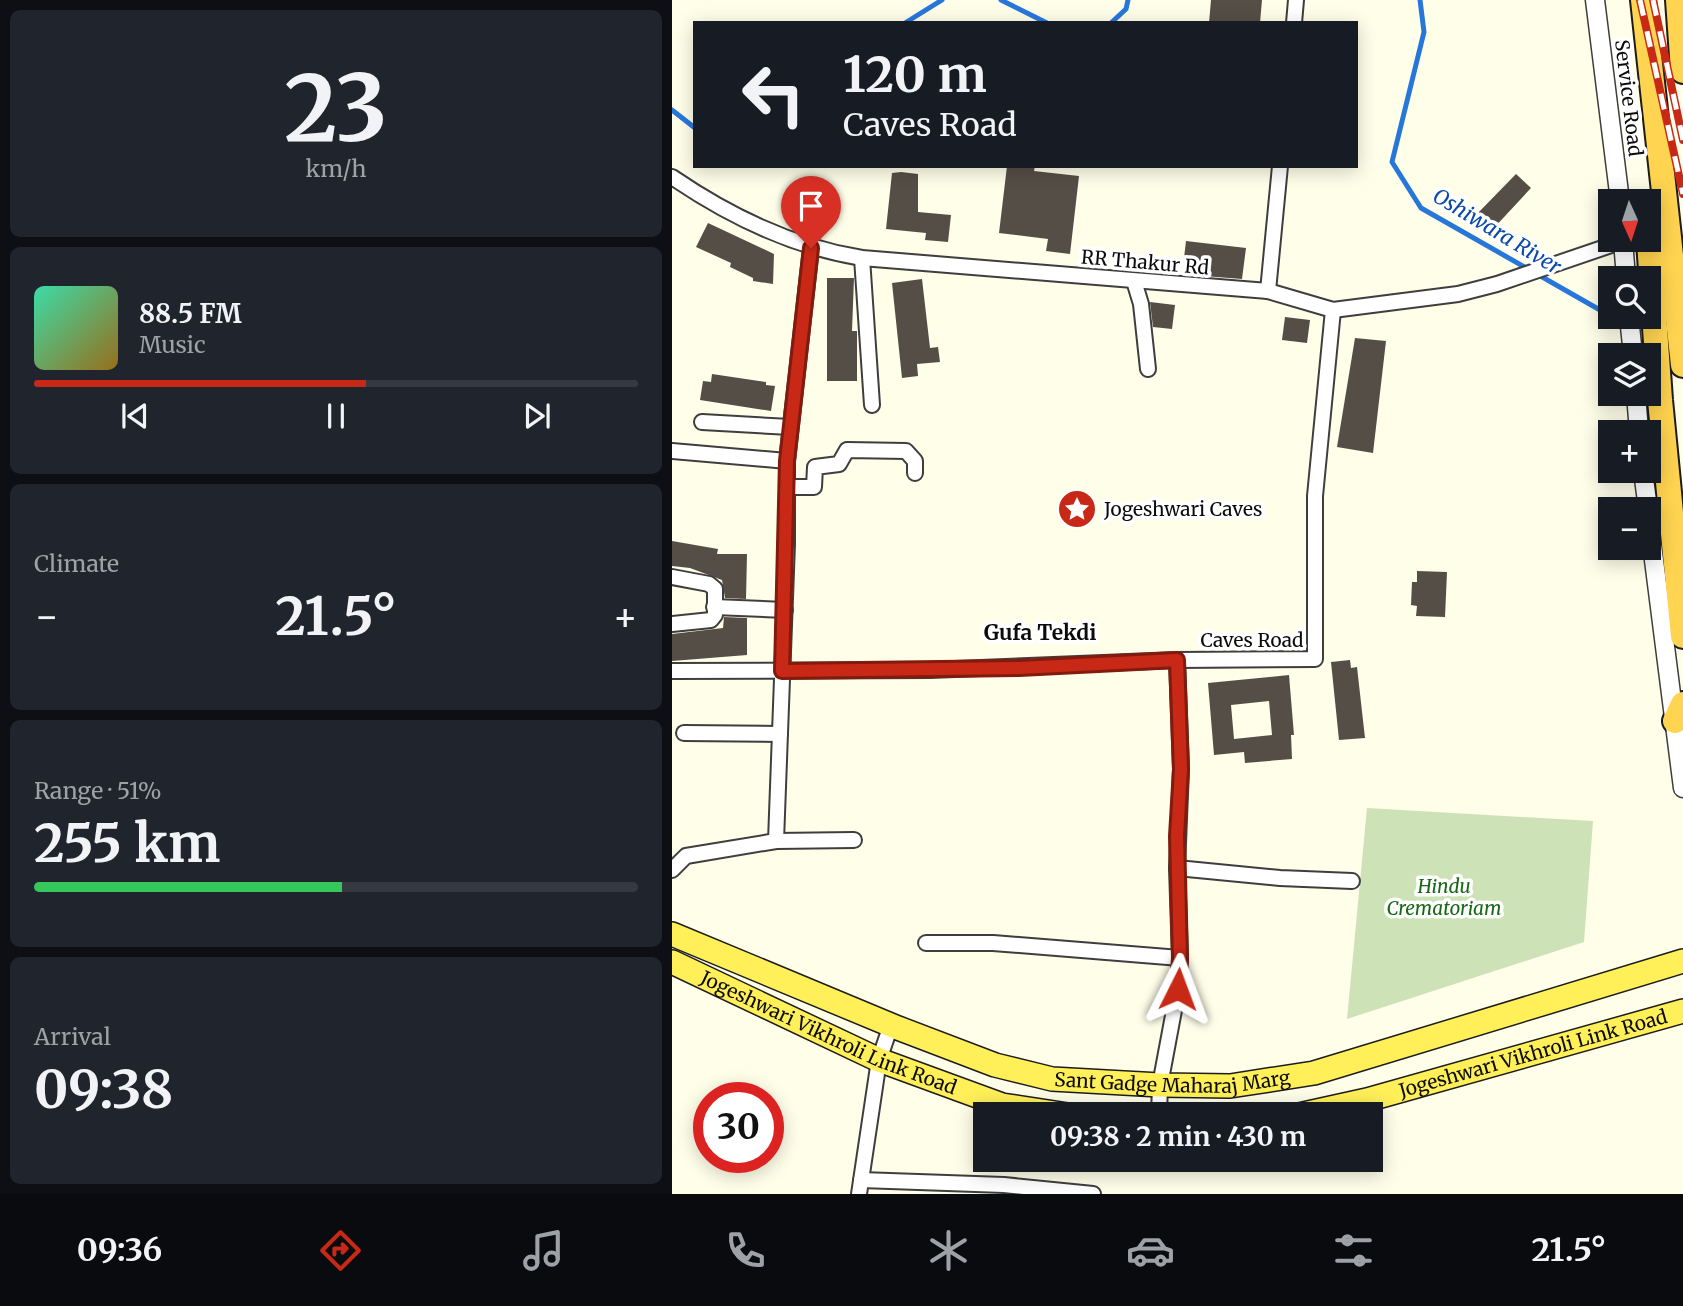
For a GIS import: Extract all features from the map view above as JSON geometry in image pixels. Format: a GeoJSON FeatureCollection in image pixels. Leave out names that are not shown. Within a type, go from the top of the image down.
{"type":"FeatureCollection","features":[{"type":"Feature","properties":{"kind":"highway"},"geometry":{"type":"LineString","coordinates":[[1643,0],[1683,365]]}},
{"type":"Feature","properties":{"kind":"highway"},"geometry":{"type":"LineString","coordinates":[[1678,0],[1683,71]]}},
{"type":"Feature","properties":{"kind":"highway"},"geometry":{"type":"LineString","coordinates":[[1649,189],[1659,139]]}},
{"type":"Feature","properties":{"kind":"highway"},"geometry":{"type":"LineString","coordinates":[[1650,252],[1660,400],[1683,636]]}},
{"type":"Feature","properties":{"kind":"main road","name":"Sant Gadge Maharaj Marg"},"geometry":{"type":"LineString","coordinates":[[672,934],[891,1026],[995,1065],[1052,1079],[1230,1086],[1314,1073],[1683,961]]}},
{"type":"Feature","properties":{"kind":"main road","name":"Jogeshwari Vikhroli Link Road"},"geometry":{"type":"LineString","coordinates":[[672,962],[879,1060],[994,1102]]}},
{"type":"Feature","properties":{"kind":"main road","name":"Jogeshwari Vikhroli Link Road"},"geometry":{"type":"LineString","coordinates":[[1358,1102],[1683,1011]]}},
{"type":"Feature","properties":{"kind":"street"},"geometry":{"type":"LineString","coordinates":[[1294,21],[1296,0]]}},
{"type":"Feature","properties":{"kind":"street","name":"Service Road"},"geometry":{"type":"LineString","coordinates":[[1595,0],[1619,189]]}},
{"type":"Feature","properties":{"kind":"street"},"geometry":{"type":"LineString","coordinates":[[1268,292],[1280,168]]}},
{"type":"Feature","properties":{"kind":"street","name":"RR Thakur Rd"},"geometry":{"type":"LineString","coordinates":[[672,177],[705,199],[811,248],[862,258],[1268,292],[1333,310],[1458,294],[1497,284],[1598,248]]}},
{"type":"Feature","properties":{"kind":"street"},"geometry":{"type":"LineString","coordinates":[[776,841],[785,610],[787,461],[811,248]]}},
{"type":"Feature","properties":{"kind":"street"},"geometry":{"type":"LineString","coordinates":[[862,258],[873,405]]}},
{"type":"Feature","properties":{"kind":"street"},"geometry":{"type":"LineString","coordinates":[[1134,281],[1141,304],[1148,369]]}},
{"type":"Feature","properties":{"kind":"street","name":"Caves Road"},"geometry":{"type":"LineString","coordinates":[[672,671],[1019,668],[1177,660],[1315,659],[1315,496],[1333,310]]}},
{"type":"Feature","properties":{"kind":"street"},"geometry":{"type":"LineString","coordinates":[[702,422],[790,427]]}},
{"type":"Feature","properties":{"kind":"street"},"geometry":{"type":"LineString","coordinates":[[787,487],[811,489],[814,487],[816,467],[839,464],[847,450],[906,451],[915,461],[915,473]]}},
{"type":"Feature","properties":{"kind":"street"},"geometry":{"type":"LineString","coordinates":[[672,451],[787,461]]}},
{"type":"Feature","properties":{"kind":"street"},"geometry":{"type":"LineString","coordinates":[[1656,560],[1679,713],[1683,788]]}},
{"type":"Feature","properties":{"kind":"street"},"geometry":{"type":"LineString","coordinates":[[672,577],[712,585],[714,607],[711,620],[672,624]]}},
{"type":"Feature","properties":{"kind":"street"},"geometry":{"type":"LineString","coordinates":[[714,607],[785,610]]}},
{"type":"Feature","properties":{"kind":"street"},"geometry":{"type":"LineString","coordinates":[[1159,1102],[1178,989],[1180,958],[1177,868],[1181,769],[1177,660]]}},
{"type":"Feature","properties":{"kind":"street"},"geometry":{"type":"LineString","coordinates":[[684,733],[780,734]]}},
{"type":"Feature","properties":{"kind":"street"},"geometry":{"type":"LineString","coordinates":[[672,870],[686,856],[776,841],[854,840]]}},
{"type":"Feature","properties":{"kind":"street"},"geometry":{"type":"LineString","coordinates":[[1177,868],[1280,878],[1352,881]]}},
{"type":"Feature","properties":{"kind":"street"},"geometry":{"type":"LineString","coordinates":[[926,943],[993,943],[1180,958]]}},
{"type":"Feature","properties":{"kind":"street"},"geometry":{"type":"LineString","coordinates":[[891,1026],[879,1060],[860,1187],[1004,1185],[1093,1194]]}},
{"type":"Feature","properties":{"kind":"green space","name":"Hindu Crematoriam"},"geometry":{"type":"Polygon","coordinates":[[[1367,808],[1593,821],[1584,942],[1347,1019],[1367,808]]]}},
{"type":"Feature","properties":{"kind":"building"},"geometry":{"type":"Polygon","coordinates":[[[1211,0],[1262,0],[1260,21],[1209,21],[1211,0]]]}},
{"type":"Feature","properties":{"kind":"building"},"geometry":{"type":"Polygon","coordinates":[[[1007,168],[1035,168],[1034,171],[1079,176],[1070,254],[1046,251],[1048,239],[999,233],[1007,168]]]}},
{"type":"Feature","properties":{"kind":"building"},"geometry":{"type":"Polygon","coordinates":[[[892,173],[918,174],[918,212],[951,215],[948,242],[925,240],[926,233],[886,229],[892,173]]]}},
{"type":"Feature","properties":{"kind":"building"},"geometry":{"type":"Polygon","coordinates":[[[1516,174],[1531,188],[1492,230],[1476,215],[1516,174]]]}},
{"type":"Feature","properties":{"kind":"building"},"geometry":{"type":"Polygon","coordinates":[[[708,223],[774,254],[773,284],[753,281],[753,278],[730,267],[731,263],[696,247],[708,223]]]}},
{"type":"Feature","properties":{"kind":"building"},"geometry":{"type":"Polygon","coordinates":[[[1186,241],[1246,248],[1242,279],[1191,275],[1193,259],[1184,258],[1186,241]]]}},
{"type":"Feature","properties":{"kind":"building"},"geometry":{"type":"Polygon","coordinates":[[[827,278],[854,278],[852,331],[857,331],[857,381],[827,381],[827,278]]]}},
{"type":"Feature","properties":{"kind":"building"},"geometry":{"type":"Polygon","coordinates":[[[922,279],[930,348],[938,347],[940,362],[917,364],[918,376],[902,378],[892,283],[922,279]]]}},
{"type":"Feature","properties":{"kind":"building"},"geometry":{"type":"Polygon","coordinates":[[[1150,302],[1175,305],[1172,329],[1153,327],[1150,302]]]}},
{"type":"Feature","properties":{"kind":"building"},"geometry":{"type":"Polygon","coordinates":[[[1285,317],[1310,320],[1307,343],[1282,340],[1285,317]]]}},
{"type":"Feature","properties":{"kind":"building"},"geometry":{"type":"Polygon","coordinates":[[[1355,338],[1386,341],[1373,453],[1337,447],[1355,338]]]}},
{"type":"Feature","properties":{"kind":"building"},"geometry":{"type":"Polygon","coordinates":[[[712,374],[766,382],[766,385],[775,386],[771,411],[700,400],[703,381],[711,382],[712,374]]]}},
{"type":"Feature","properties":{"kind":"building"},"geometry":{"type":"Polygon","coordinates":[[[672,541],[718,549],[717,554],[747,554],[746,599],[725,598],[722,580],[690,568],[672,566],[672,541]]]}},
{"type":"Feature","properties":{"kind":"building"},"geometry":{"type":"Polygon","coordinates":[[[1417,571],[1447,572],[1445,617],[1416,616],[1417,606],[1411,605],[1412,582],[1417,582],[1417,571]]]}},
{"type":"Feature","properties":{"kind":"building"},"geometry":{"type":"Polygon","coordinates":[[[724,617],[747,618],[747,655],[672,661],[672,634],[723,628],[724,617]]]}},
{"type":"Feature","properties":{"kind":"building"},"geometry":{"type":"Polygon","coordinates":[[[1350,660],[1351,668],[1357,667],[1365,738],[1339,740],[1331,662],[1350,660]]]}},
{"type":"Feature","properties":{"kind":"building"},"geometry":{"type":"Polygon","coordinates":[[[1289,675],[1294,735],[1291,735],[1292,759],[1245,763],[1244,752],[1214,755],[1208,683],[1289,675]],[[1269,701],[1231,705],[1234,739],[1272,735],[1269,701]]]}},
{"type":"Feature","properties":{"kind":"waterway","name":"Oshiwara River"},"geometry":{"type":"LineString","coordinates":[[908,21],[942,0]]}},
{"type":"Feature","properties":{"kind":"waterway","name":"Oshiwara River"},"geometry":{"type":"LineString","coordinates":[[1001,0],[1043,21]]}},
{"type":"Feature","properties":{"kind":"waterway","name":"Oshiwara River"},"geometry":{"type":"LineString","coordinates":[[1113,21],[1126,9],[1128,0]]}},
{"type":"Feature","properties":{"kind":"waterway","name":"Oshiwara River"},"geometry":{"type":"LineString","coordinates":[[1420,0],[1424,32],[1392,162],[1421,208],[1598,309]]}},
{"type":"Feature","properties":{"kind":"waterway","name":"Oshiwara River"},"geometry":{"type":"LineString","coordinates":[[672,110],[693,126]]}},
{"type":"Feature","properties":{"kind":"railway"},"geometry":{"type":"LineString","coordinates":[[1640,0],[1683,194]]}},
{"type":"Feature","properties":{"kind":"railway"},"geometry":{"type":"LineString","coordinates":[[1653,0],[1683,140]]}},
{"type":"Feature","properties":{"kind":"place","name":"Jogeshwari Caves"},"geometry":{"type":"Point","coordinates":[1077,509]}},
{"type":"Feature","properties":{"kind":"district","name":"Gufa Tekdi"},"geometry":{"type":"Point","coordinates":[1040,632]}},
{"type":"Feature","properties":{"kind":"route"},"geometry":{"type":"LineString","coordinates":[[811,248],[787,461],[782,671],[1019,668],[1177,660],[1181,769],[1177,836],[1180,958],[1178,989]]}}]}
